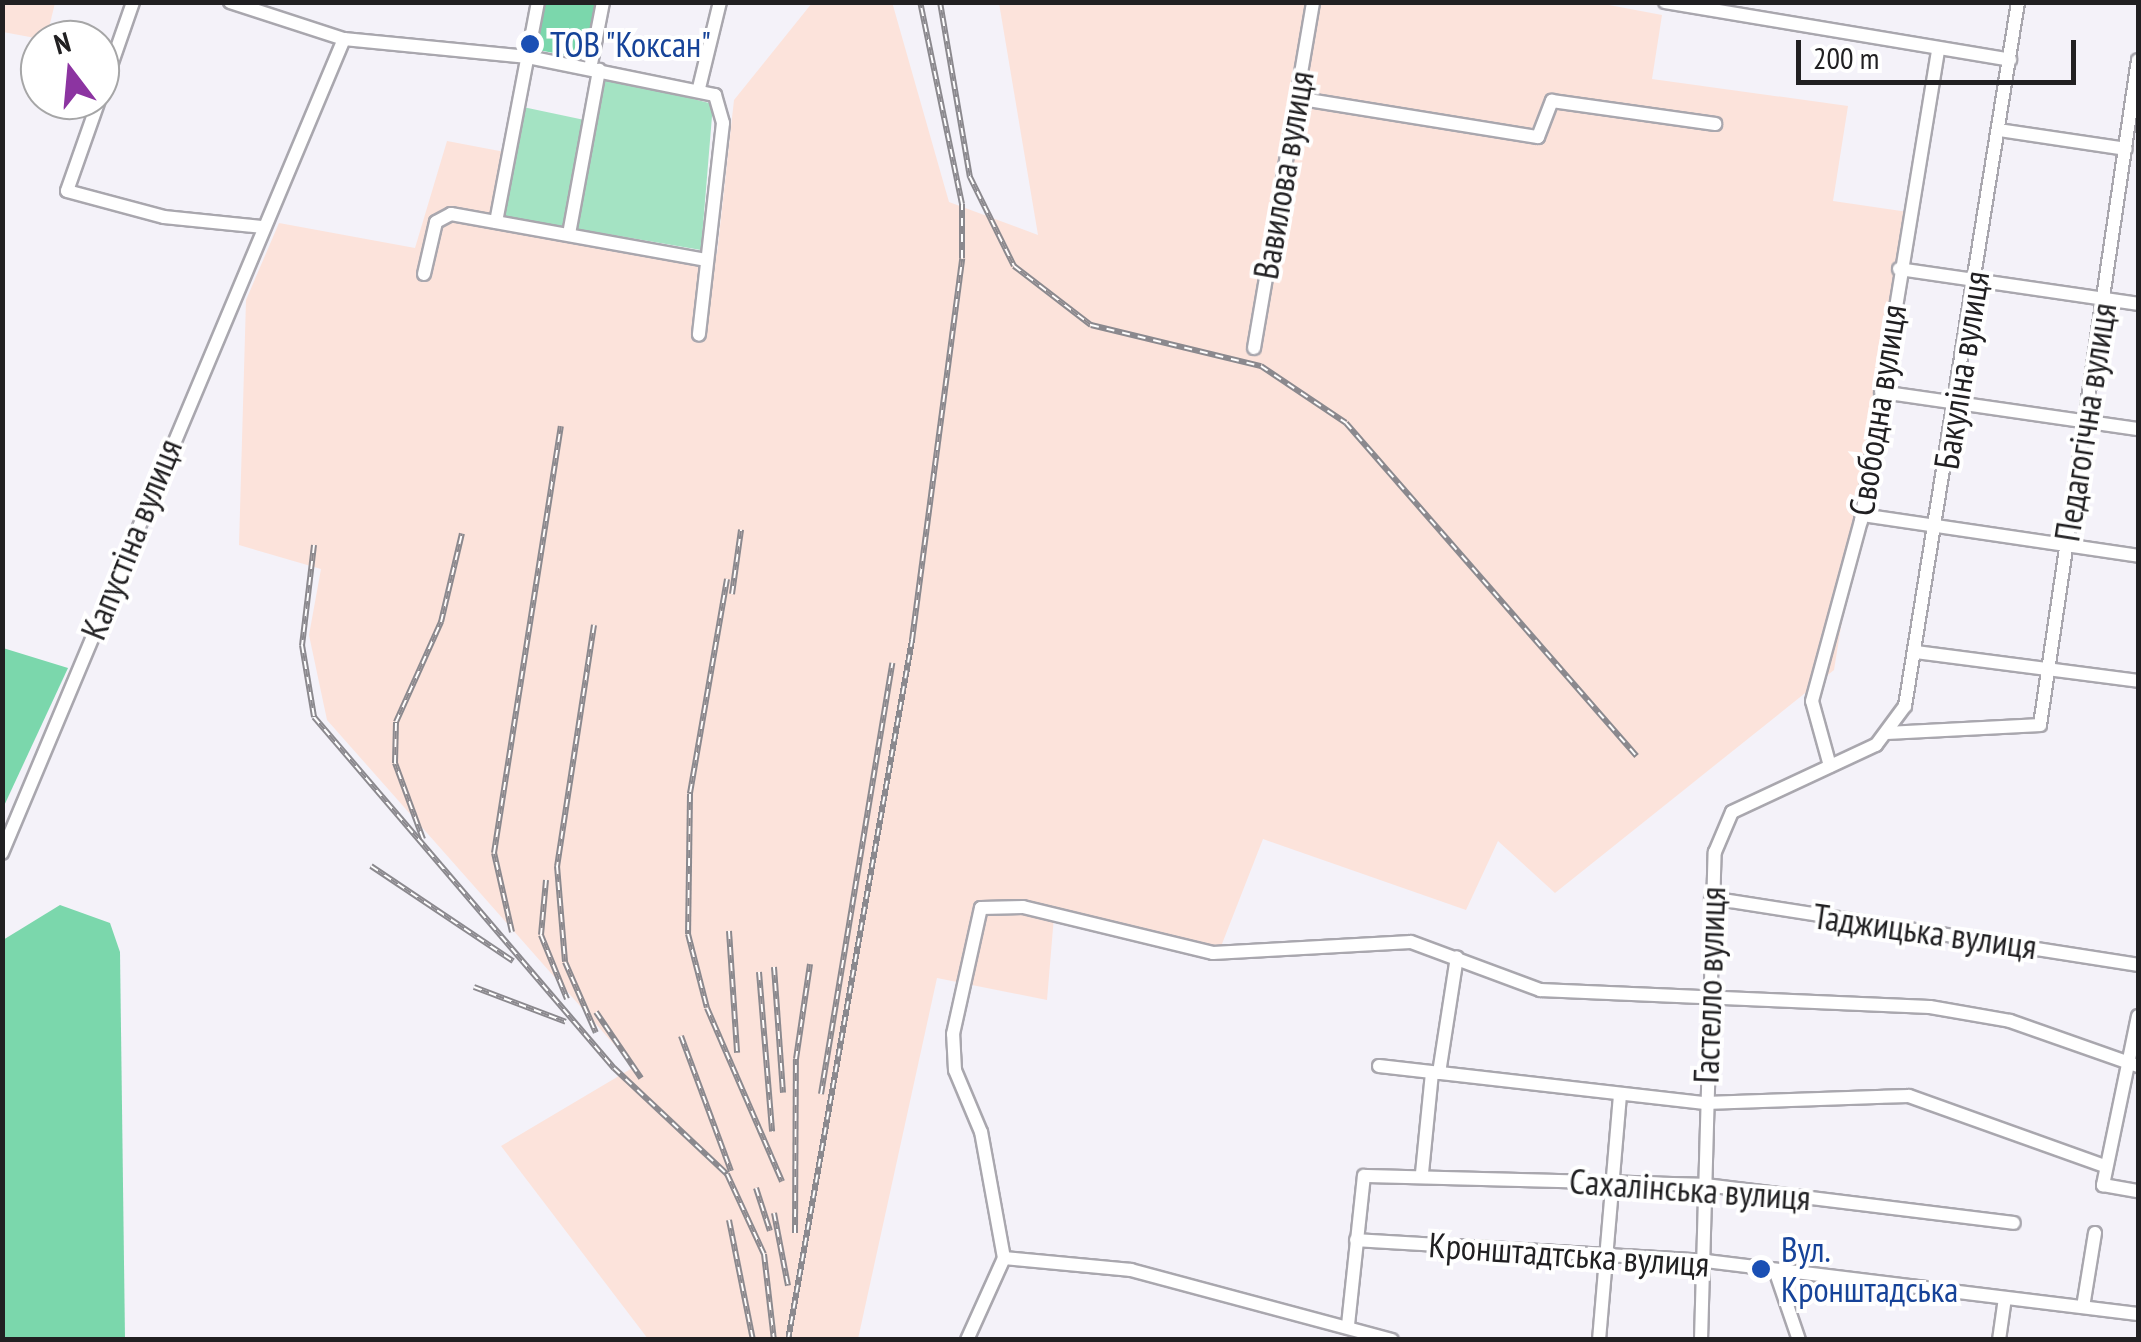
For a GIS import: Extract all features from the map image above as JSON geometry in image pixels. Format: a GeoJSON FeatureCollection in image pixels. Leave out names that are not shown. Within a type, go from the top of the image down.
{"type":"FeatureCollection","features":[{"type":"Feature","properties":{"kind":"street"},"geometry":{"type":"LineString","coordinates":[[120,42],[134,2]]}},
{"type":"Feature","properties":{"kind":"street"},"geometry":{"type":"LineString","coordinates":[[230,2],[344,39],[528,56],[700,88],[720,101],[723,123],[699,335]]}},
{"type":"Feature","properties":{"kind":"street"},"geometry":{"type":"LineString","coordinates":[[496,222],[538,2]]}},
{"type":"Feature","properties":{"kind":"street"},"geometry":{"type":"LineString","coordinates":[[568,234],[603,2]]}},
{"type":"Feature","properties":{"kind":"street"},"geometry":{"type":"LineString","coordinates":[[700,88],[720,2]]}},
{"type":"Feature","properties":{"kind":"street","name":"Вавилова вулиця"},"geometry":{"type":"LineString","coordinates":[[1254,348],[1312,2]]}},
{"type":"Feature","properties":{"kind":"street"},"geometry":{"type":"LineString","coordinates":[[1666,2],[2010,60]]}},
{"type":"Feature","properties":{"kind":"street","name":"Бакуліна вулиця"},"geometry":{"type":"LineString","coordinates":[[1888,733],[1916,652],[2018,2]]}},
{"type":"Feature","properties":{"kind":"street","name":"Капустіна вулиця"},"geometry":{"type":"LineString","coordinates":[[2,853],[344,39]]}},
{"type":"Feature","properties":{"kind":"street","name":"Свободна вулиця"},"geometry":{"type":"LineString","coordinates":[[1830,766],[1812,700],[1862,515],[1899,268],[1938,49]]}},
{"type":"Feature","properties":{"kind":"street","name":"Педагогічна вулиця"},"geometry":{"type":"LineString","coordinates":[[1888,733],[2040,724],[2138,60]]}},
{"type":"Feature","properties":{"kind":"street"},"geometry":{"type":"LineString","coordinates":[[1296,98],[1538,137],[1552,101],[1715,124]]}},
{"type":"Feature","properties":{"kind":"street"},"geometry":{"type":"LineString","coordinates":[[92,120],[66,191],[164,217],[263,227]]}},
{"type":"Feature","properties":{"kind":"street"},"geometry":{"type":"LineString","coordinates":[[1999,130],[2126,149]]}},
{"type":"Feature","properties":{"kind":"street"},"geometry":{"type":"LineString","coordinates":[[424,274],[440,218],[496,222],[708,260]]}},
{"type":"Feature","properties":{"kind":"street"},"geometry":{"type":"LineString","coordinates":[[1899,268],[2138,304]]}},
{"type":"Feature","properties":{"kind":"street"},"geometry":{"type":"LineString","coordinates":[[1881,392],[2138,429]]}},
{"type":"Feature","properties":{"kind":"street"},"geometry":{"type":"LineString","coordinates":[[1862,515],[2138,556]]}},
{"type":"Feature","properties":{"kind":"street"},"geometry":{"type":"LineString","coordinates":[[1916,652],[2138,681]]}},
{"type":"Feature","properties":{"kind":"street","name":"Гастелло вулиця"},"geometry":{"type":"LineString","coordinates":[[1701,1340],[1706,1261],[1710,898],[1732,812],[1830,766],[1888,733]]}},
{"type":"Feature","properties":{"kind":"street","name":"Таджицька вулиця"},"geometry":{"type":"LineString","coordinates":[[1710,898],[2138,965]]}},
{"type":"Feature","properties":{"kind":"street"},"geometry":{"type":"LineString","coordinates":[[967,1340],[1004,1258],[980,1132],[954,1070],[953,1034],[981,908],[1024,907],[1213,953],[1411,942],[1540,990],[1706,1000],[1930,1006],[2010,1020],[2138,1066]]}},
{"type":"Feature","properties":{"kind":"street"},"geometry":{"type":"LineString","coordinates":[[1422,1173],[1457,957]]}},
{"type":"Feature","properties":{"kind":"street"},"geometry":{"type":"LineString","coordinates":[[2138,1016],[2134,1043],[2124,1060],[2103,1184],[2138,1191]]}},
{"type":"Feature","properties":{"kind":"street"},"geometry":{"type":"LineString","coordinates":[[1379,1066],[1705,1103],[1909,1096],[2106,1166]]}},
{"type":"Feature","properties":{"kind":"street"},"geometry":{"type":"LineString","coordinates":[[1599,1340],[1617,1182],[1620,1096]]}},
{"type":"Feature","properties":{"kind":"street","name":"Сахалінська вулиця"},"geometry":{"type":"LineString","coordinates":[[1356,1240],[1364,1176],[1422,1173],[1705,1185],[2014,1223]]}},
{"type":"Feature","properties":{"kind":"street"},"geometry":{"type":"LineString","coordinates":[[2082,1307],[2096,1233]]}},
{"type":"Feature","properties":{"kind":"street"},"geometry":{"type":"LineString","coordinates":[[1348,1326],[1356,1240]]}},
{"type":"Feature","properties":{"kind":"street","name":"Кронштадтська вулиця"},"geometry":{"type":"LineString","coordinates":[[1356,1240],[1706,1261],[2138,1314]]}},
{"type":"Feature","properties":{"kind":"street"},"geometry":{"type":"LineString","coordinates":[[1004,1258],[1131,1270],[1392,1340]]}},
{"type":"Feature","properties":{"kind":"street"},"geometry":{"type":"LineString","coordinates":[[1774,1270],[1799,1340]]}},
{"type":"Feature","properties":{"kind":"street"},"geometry":{"type":"LineString","coordinates":[[2000,1340],[2005,1298]]}},
{"type":"Feature","properties":{"kind":"shaded area"},"geometry":{"type":"Polygon","coordinates":[[[3,2],[55,3],[51,20],[20,20],[20,35],[3,32],[3,2]]]}},
{"type":"Feature","properties":{"kind":"shaded area"},"geometry":{"type":"Polygon","coordinates":[[[892,2],[949,202],[1038,235],[999,3],[1593,2],[1662,15],[1652,79],[1848,106],[1833,201],[1908,212],[1834,670],[1555,893],[1498,841],[1466,910],[1263,839],[1220,949],[1054,916],[1047,1000],[937,978],[858,1339],[648,1339],[501,1146],[634,1067],[327,720],[309,635],[321,569],[239,545],[246,300],[279,223],[415,248],[447,141],[515,154],[503,216],[717,254],[734,100],[812,3],[892,2]]]}},
{"type":"Feature","properties":{"kind":"green space"},"geometry":{"type":"Polygon","coordinates":[[[543,3],[597,3],[585,59],[533,49],[543,3]]]}},
{"type":"Feature","properties":{"kind":"green space"},"geometry":{"type":"Polygon","coordinates":[[[603,76],[713,104],[701,250],[502,216],[523,107],[594,122],[603,76]]]}},
{"type":"Feature","properties":{"kind":"green space"},"geometry":{"type":"Polygon","coordinates":[[[2,648],[68,668],[3,808],[2,648]]]}},
{"type":"Feature","properties":{"kind":"green space"},"geometry":{"type":"Polygon","coordinates":[[[60,905],[110,923],[120,952],[125,1339],[3,1339],[3,940],[60,905]]]}},
{"type":"Feature","properties":{"kind":"railway"},"geometry":{"type":"LineString","coordinates":[[788,1340],[912,640],[962,258],[962,204],[920,2]]}},
{"type":"Feature","properties":{"kind":"railway"},"geometry":{"type":"LineString","coordinates":[[940,2],[970,177],[1014,266],[1091,325],[1261,366],[1346,423],[1637,756]]}},
{"type":"Feature","properties":{"kind":"railway"},"geometry":{"type":"LineString","coordinates":[[512,932],[494,853],[561,426]]}},
{"type":"Feature","properties":{"kind":"railway"},"geometry":{"type":"LineString","coordinates":[[732,594],[741,530]]}},
{"type":"Feature","properties":{"kind":"railway"},"geometry":{"type":"LineString","coordinates":[[423,839],[395,763],[396,722],[441,622],[462,533]]}},
{"type":"Feature","properties":{"kind":"railway"},"geometry":{"type":"LineString","coordinates":[[314,545],[302,645],[314,717],[614,1068],[727,1174],[764,1254],[774,1340]]}},
{"type":"Feature","properties":{"kind":"railway"},"geometry":{"type":"LineString","coordinates":[[727,579],[690,794],[688,934],[707,1008],[782,1181]]}},
{"type":"Feature","properties":{"kind":"railway"},"geometry":{"type":"LineString","coordinates":[[594,625],[557,866],[565,962],[596,1033]]}},
{"type":"Feature","properties":{"kind":"railway"},"geometry":{"type":"LineString","coordinates":[[821,1094],[892,663]]}},
{"type":"Feature","properties":{"kind":"railway"},"geometry":{"type":"LineString","coordinates":[[371,866],[513,961]]}},
{"type":"Feature","properties":{"kind":"railway"},"geometry":{"type":"LineString","coordinates":[[546,880],[541,935],[567,999]]}},
{"type":"Feature","properties":{"kind":"railway"},"geometry":{"type":"LineString","coordinates":[[729,931],[737,1053]]}},
{"type":"Feature","properties":{"kind":"railway"},"geometry":{"type":"LineString","coordinates":[[795,1233],[796,1059],[810,964]]}},
{"type":"Feature","properties":{"kind":"railway"},"geometry":{"type":"LineString","coordinates":[[774,967],[783,1093]]}},
{"type":"Feature","properties":{"kind":"railway"},"geometry":{"type":"LineString","coordinates":[[759,972],[772,1131]]}},
{"type":"Feature","properties":{"kind":"railway"},"geometry":{"type":"LineString","coordinates":[[474,987],[566,1022]]}},
{"type":"Feature","properties":{"kind":"railway"},"geometry":{"type":"LineString","coordinates":[[596,1012],[641,1078]]}},
{"type":"Feature","properties":{"kind":"railway"},"geometry":{"type":"LineString","coordinates":[[681,1036],[731,1171]]}},
{"type":"Feature","properties":{"kind":"railway"},"geometry":{"type":"LineString","coordinates":[[756,1188],[770,1231]]}},
{"type":"Feature","properties":{"kind":"railway"},"geometry":{"type":"LineString","coordinates":[[774,1213],[788,1286]]}},
{"type":"Feature","properties":{"kind":"railway"},"geometry":{"type":"LineString","coordinates":[[729,1220],[753,1340]]}},
{"type":"Feature","properties":{"kind":"place","name":"ТОВ \"Коксан\""},"geometry":{"type":"Point","coordinates":[530,44]}},
{"type":"Feature","properties":{"kind":"place","name":"Вул. Кронштадська"},"geometry":{"type":"Point","coordinates":[1761,1269]}}]}
